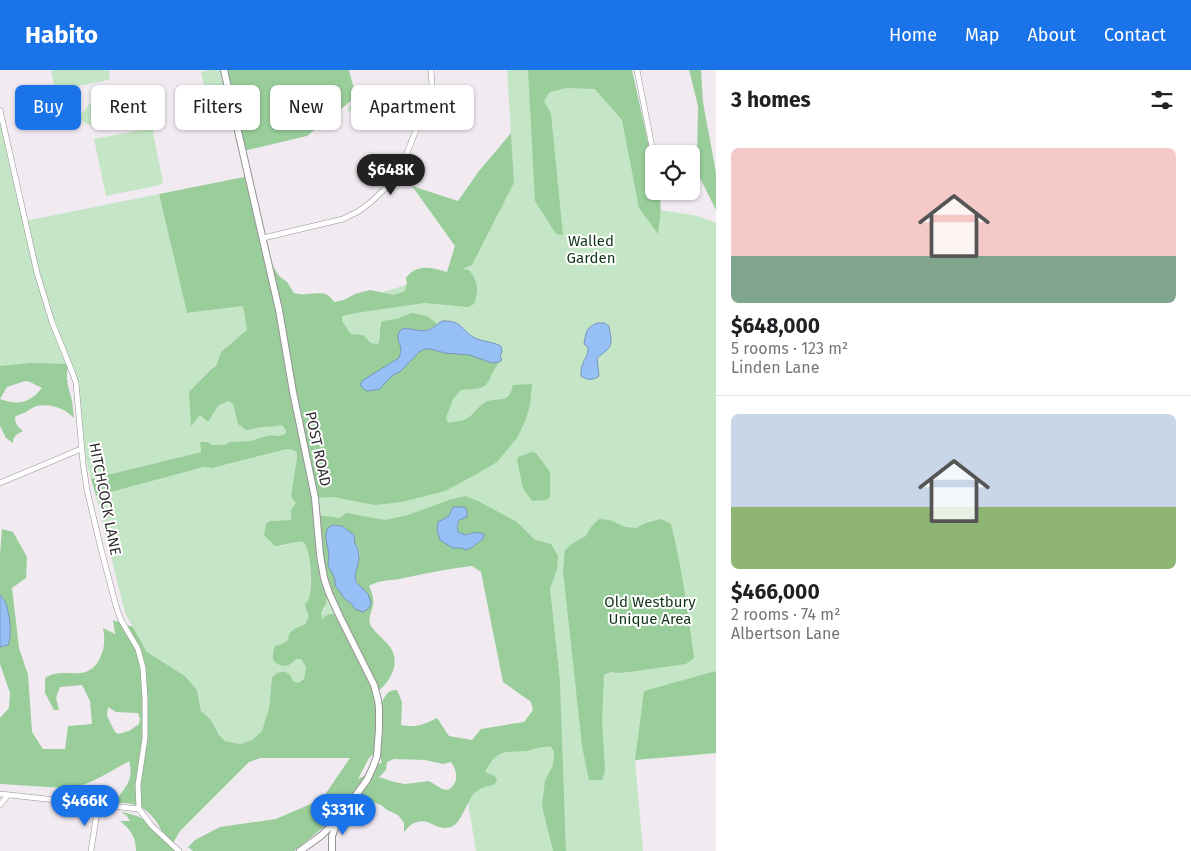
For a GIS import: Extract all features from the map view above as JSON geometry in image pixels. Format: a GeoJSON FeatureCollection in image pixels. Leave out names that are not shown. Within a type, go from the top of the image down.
{"type":"FeatureCollection","features":[{"type":"Feature","properties":{"kind":"main road","name":"POST ROAD"},"geometry":{"type":"LineString","coordinates":[[224,70],[279,310],[293,392],[314,490],[324,578],[340,617],[374,685],[378,700],[379,729],[376,759],[367,780],[340,817],[322,835],[300,851]]}},
{"type":"Feature","properties":{"kind":"main road","name":"POST ROAD"},"geometry":{"type":"LineString","coordinates":[[332,851],[333,831],[340,817]]}},
{"type":"Feature","properties":{"kind":"main road"},"geometry":{"type":"LineString","coordinates":[[322,835],[328,835],[332,839]]}},
{"type":"Feature","properties":{"kind":"street"},"geometry":{"type":"LineString","coordinates":[[263,238],[343,219],[359,211],[378,196],[390,184],[401,168],[430,95],[432,86],[431,70]]}},
{"type":"Feature","properties":{"kind":"street"},"geometry":{"type":"LineString","coordinates":[[636,70],[652,145]]}},
{"type":"Feature","properties":{"kind":"street","name":"HITCHCOCK LANE"},"geometry":{"type":"LineString","coordinates":[[0,110],[37,273],[52,322],[76,383],[81,449],[87,490],[112,594],[120,618],[138,649],[143,668],[145,738],[138,785],[139,809]]}},
{"type":"Feature","properties":{"kind":"street"},"geometry":{"type":"LineString","coordinates":[[0,483],[81,449]]}},
{"type":"Feature","properties":{"kind":"street"},"geometry":{"type":"LineString","coordinates":[[0,794],[139,809],[152,826],[179,851]]}},
{"type":"Feature","properties":{"kind":"street"},"geometry":{"type":"LineString","coordinates":[[0,805],[8,795]]}},
{"type":"Feature","properties":{"kind":"street"},"geometry":{"type":"LineString","coordinates":[[91,851],[98,805]]}},
{"type":"Feature","properties":{"kind":"green space"},"geometry":{"type":"Polygon","coordinates":[[[51,70],[109,70],[110,77],[108,80],[81,86],[54,85],[51,70]]]}},
{"type":"Feature","properties":{"kind":"green space"},"geometry":{"type":"Polygon","coordinates":[[[224,70],[228,85],[204,85],[201,72],[224,70]]]}},
{"type":"Feature","properties":{"kind":"green space"},"geometry":{"type":"Polygon","coordinates":[[[224,70],[349,70],[353,85],[351,85],[351,101],[341,109],[341,85],[270,85],[270,130],[315,130],[307,136],[243,151],[238,130],[260,130],[260,85],[228,85],[224,70]]]}},
{"type":"Feature","properties":{"kind":"green space"},"geometry":{"type":"Polygon","coordinates":[[[507,70],[622,70],[645,157],[645,200],[657,200],[661,210],[698,216],[716,223],[716,753],[635,760],[643,851],[566,851],[560,680],[545,547],[333,584],[345,623],[321,621],[321,613],[325,608],[317,563],[294,319],[472,265],[514,183],[507,70]]]}},
{"type":"Feature","properties":{"kind":"green space"},"geometry":{"type":"Polygon","coordinates":[[[528,70],[632,70],[649,145],[645,145],[645,200],[660,200],[658,234],[639,208],[622,120],[595,89],[566,88],[550,92],[544,101],[551,114],[563,235],[556,234],[535,201],[528,70]]]}},
{"type":"Feature","properties":{"kind":"green space"},"geometry":{"type":"Polygon","coordinates":[[[689,70],[701,70],[703,102],[716,173],[716,210],[700,178],[700,145],[697,145],[698,106],[689,70]]]}},
{"type":"Feature","properties":{"kind":"green space"},"geometry":{"type":"Polygon","coordinates":[[[91,102],[91,125],[81,120],[81,114],[91,102]]]}},
{"type":"Feature","properties":{"kind":"green space"},"geometry":{"type":"Polygon","coordinates":[[[351,105],[351,113],[348,110],[348,107],[351,105]]]}},
{"type":"Feature","properties":{"kind":"green space"},"geometry":{"type":"Polygon","coordinates":[[[0,110],[25,221],[159,194],[187,313],[243,306],[247,331],[221,352],[216,366],[209,370],[190,392],[191,425],[200,415],[208,422],[218,406],[228,401],[233,403],[238,424],[256,429],[282,425],[286,429],[285,434],[279,436],[270,435],[250,441],[231,442],[224,445],[200,443],[201,452],[91,479],[80,427],[78,398],[69,364],[0,385],[0,110]]]}},
{"type":"Feature","properties":{"kind":"green space"},"geometry":{"type":"Polygon","coordinates":[[[141,130],[152,130],[163,182],[160,185],[106,196],[94,139],[141,130]]]}},
{"type":"Feature","properties":{"kind":"green space"},"geometry":{"type":"Polygon","coordinates":[[[511,133],[514,183],[472,265],[462,269],[469,270],[476,282],[477,294],[474,304],[468,307],[424,303],[342,316],[342,321],[351,334],[363,335],[371,343],[378,344],[382,321],[396,319],[412,313],[427,316],[437,324],[423,331],[407,328],[399,358],[363,380],[380,389],[393,375],[401,371],[419,352],[425,349],[470,355],[492,363],[499,362],[483,387],[461,390],[453,399],[446,418],[448,423],[468,418],[486,402],[506,398],[509,396],[513,385],[532,384],[530,405],[526,419],[517,438],[497,462],[445,491],[402,502],[375,505],[333,497],[316,498],[318,515],[340,518],[346,513],[385,520],[408,515],[465,496],[517,522],[535,540],[551,544],[558,556],[557,569],[550,589],[560,680],[566,851],[553,851],[542,806],[545,780],[553,765],[554,752],[551,747],[508,752],[495,757],[485,772],[497,779],[495,784],[481,788],[474,794],[459,820],[453,826],[442,828],[423,821],[411,825],[404,832],[404,823],[398,815],[371,801],[351,799],[341,805],[330,822],[294,851],[193,851],[188,847],[195,840],[220,827],[276,819],[322,799],[350,758],[260,758],[249,762],[180,831],[173,843],[175,851],[136,851],[132,834],[120,821],[130,821],[121,812],[137,816],[145,821],[165,841],[158,824],[147,811],[132,804],[113,804],[129,780],[129,761],[97,779],[72,788],[0,784],[0,718],[9,708],[10,693],[0,664],[0,647],[4,647],[10,640],[8,609],[0,595],[2,529],[13,532],[27,557],[26,578],[12,588],[19,648],[28,675],[32,732],[43,749],[65,749],[68,726],[92,724],[90,701],[82,685],[60,687],[56,698],[59,710],[54,710],[45,693],[45,678],[60,673],[82,673],[89,671],[95,666],[104,647],[103,628],[115,634],[113,620],[133,627],[147,652],[185,676],[197,690],[201,711],[211,720],[219,735],[225,741],[240,744],[252,740],[262,731],[269,708],[272,677],[284,672],[293,681],[298,683],[304,679],[306,667],[301,659],[296,659],[287,666],[282,666],[276,663],[273,656],[275,646],[288,640],[289,634],[294,629],[305,624],[309,617],[305,605],[309,598],[311,585],[308,552],[303,542],[275,546],[264,535],[266,524],[270,521],[291,520],[291,510],[296,503],[291,496],[297,459],[297,453],[294,450],[287,449],[212,468],[204,467],[96,496],[91,479],[201,452],[201,442],[208,442],[212,445],[224,445],[230,442],[250,441],[270,435],[279,436],[285,434],[286,430],[282,425],[246,430],[238,424],[233,404],[228,401],[218,406],[208,422],[200,415],[191,426],[189,392],[216,366],[221,352],[247,330],[243,306],[187,313],[159,194],[249,176],[267,256],[279,276],[287,282],[294,293],[322,293],[334,302],[370,290],[394,295],[405,291],[406,278],[410,273],[420,268],[447,272],[455,246],[412,186],[458,201],[479,171],[511,133]],[[453,507],[449,516],[445,518],[453,548],[471,548],[483,539],[472,533],[466,535],[458,532],[459,522],[465,507],[453,507]],[[315,529],[317,563],[327,598],[321,613],[322,620],[329,614],[334,614],[338,617],[315,529]],[[326,533],[329,554],[328,565],[345,599],[355,609],[368,594],[356,579],[359,548],[350,542],[326,533]],[[472,566],[380,582],[369,586],[373,600],[370,624],[376,633],[388,644],[395,659],[390,677],[378,691],[382,702],[388,693],[397,690],[402,702],[401,725],[419,725],[437,718],[449,736],[472,740],[481,729],[524,722],[533,710],[531,702],[503,682],[481,572],[472,566]],[[108,707],[107,716],[115,732],[118,734],[129,731],[139,724],[138,713],[116,712],[108,707]],[[381,711],[375,752],[369,758],[358,779],[368,774],[382,762],[380,758],[383,728],[381,711]],[[394,759],[387,762],[386,770],[379,777],[405,784],[429,781],[442,789],[448,790],[456,781],[456,773],[451,762],[443,764],[425,760],[394,759]]]}},
{"type":"Feature","properties":{"kind":"green space"},"geometry":{"type":"Polygon","coordinates":[[[31,363],[69,364],[67,378],[74,418],[66,411],[57,407],[47,405],[36,406],[15,417],[17,425],[23,431],[16,436],[13,443],[6,438],[0,426],[0,399],[0,366],[31,363]],[[25,381],[7,387],[0,399],[13,402],[28,400],[42,388],[25,381]]]}},
{"type":"Feature","properties":{"kind":"green space"},"geometry":{"type":"Polygon","coordinates":[[[287,449],[294,450],[297,453],[296,503],[291,520],[270,521],[266,524],[264,535],[282,546],[296,541],[303,542],[306,546],[310,560],[310,614],[306,622],[293,631],[285,643],[273,652],[290,665],[296,659],[301,659],[306,667],[304,679],[298,683],[272,676],[269,708],[262,731],[252,740],[240,744],[225,741],[219,735],[211,720],[201,711],[197,690],[185,676],[147,652],[125,613],[96,496],[204,467],[212,468],[287,449]]]}},
{"type":"Feature","properties":{"kind":"green space"},"geometry":{"type":"Polygon","coordinates":[[[531,452],[536,453],[550,472],[550,497],[546,500],[532,501],[523,488],[517,460],[519,456],[531,452]]]}},
{"type":"Feature","properties":{"kind":"green space","name":"Old Westbury Unique Area"},"geometry":{"type":"Polygon","coordinates":[[[599,519],[610,520],[625,527],[636,528],[661,519],[671,524],[682,574],[694,658],[686,664],[621,673],[611,672],[604,675],[602,721],[605,771],[602,780],[589,780],[582,746],[563,570],[565,550],[586,536],[599,519]]]}},
{"type":"Feature","properties":{"kind":"green space"},"geometry":{"type":"Polygon","coordinates":[[[716,671],[716,753],[635,760],[644,691],[716,671]]]}},
{"type":"Feature","properties":{"kind":"green space"},"geometry":{"type":"Polygon","coordinates":[[[543,746],[551,747],[554,752],[553,765],[545,780],[553,851],[476,851],[468,803],[476,791],[493,775],[484,772],[496,756],[510,751],[531,750],[543,746]]]}},
{"type":"Feature","properties":{"kind":"water"},"geometry":{"type":"Polygon","coordinates":[[[442,321],[459,324],[477,339],[501,346],[502,352],[500,357],[502,360],[492,363],[470,355],[425,349],[419,352],[401,371],[393,375],[380,389],[368,391],[360,385],[363,380],[399,358],[401,347],[398,338],[401,330],[428,330],[442,321]]]}},
{"type":"Feature","properties":{"kind":"water"},"geometry":{"type":"Polygon","coordinates":[[[597,323],[604,323],[609,326],[611,342],[607,350],[597,358],[599,376],[594,379],[588,379],[581,376],[582,366],[588,350],[588,347],[584,344],[586,333],[597,323]]]}},
{"type":"Feature","properties":{"kind":"water"},"geometry":{"type":"Polygon","coordinates":[[[453,507],[465,507],[467,511],[467,517],[459,520],[458,532],[466,535],[477,532],[484,534],[483,539],[471,548],[465,550],[453,548],[440,540],[437,530],[438,522],[449,516],[453,507]]]}},
{"type":"Feature","properties":{"kind":"water"},"geometry":{"type":"Polygon","coordinates":[[[333,525],[342,526],[354,535],[359,558],[355,574],[356,582],[368,594],[371,603],[369,608],[363,612],[355,609],[345,599],[335,585],[335,579],[328,565],[329,554],[326,533],[328,528],[333,525]]]}},
{"type":"Feature","properties":{"kind":"water"},"geometry":{"type":"Polygon","coordinates":[[[0,595],[8,611],[10,633],[8,645],[0,647],[0,595]]]}},
{"type":"Feature","properties":{"kind":"park label","name":"Walled Garden"},"geometry":{"type":"Point","coordinates":[591,250]}}]}
